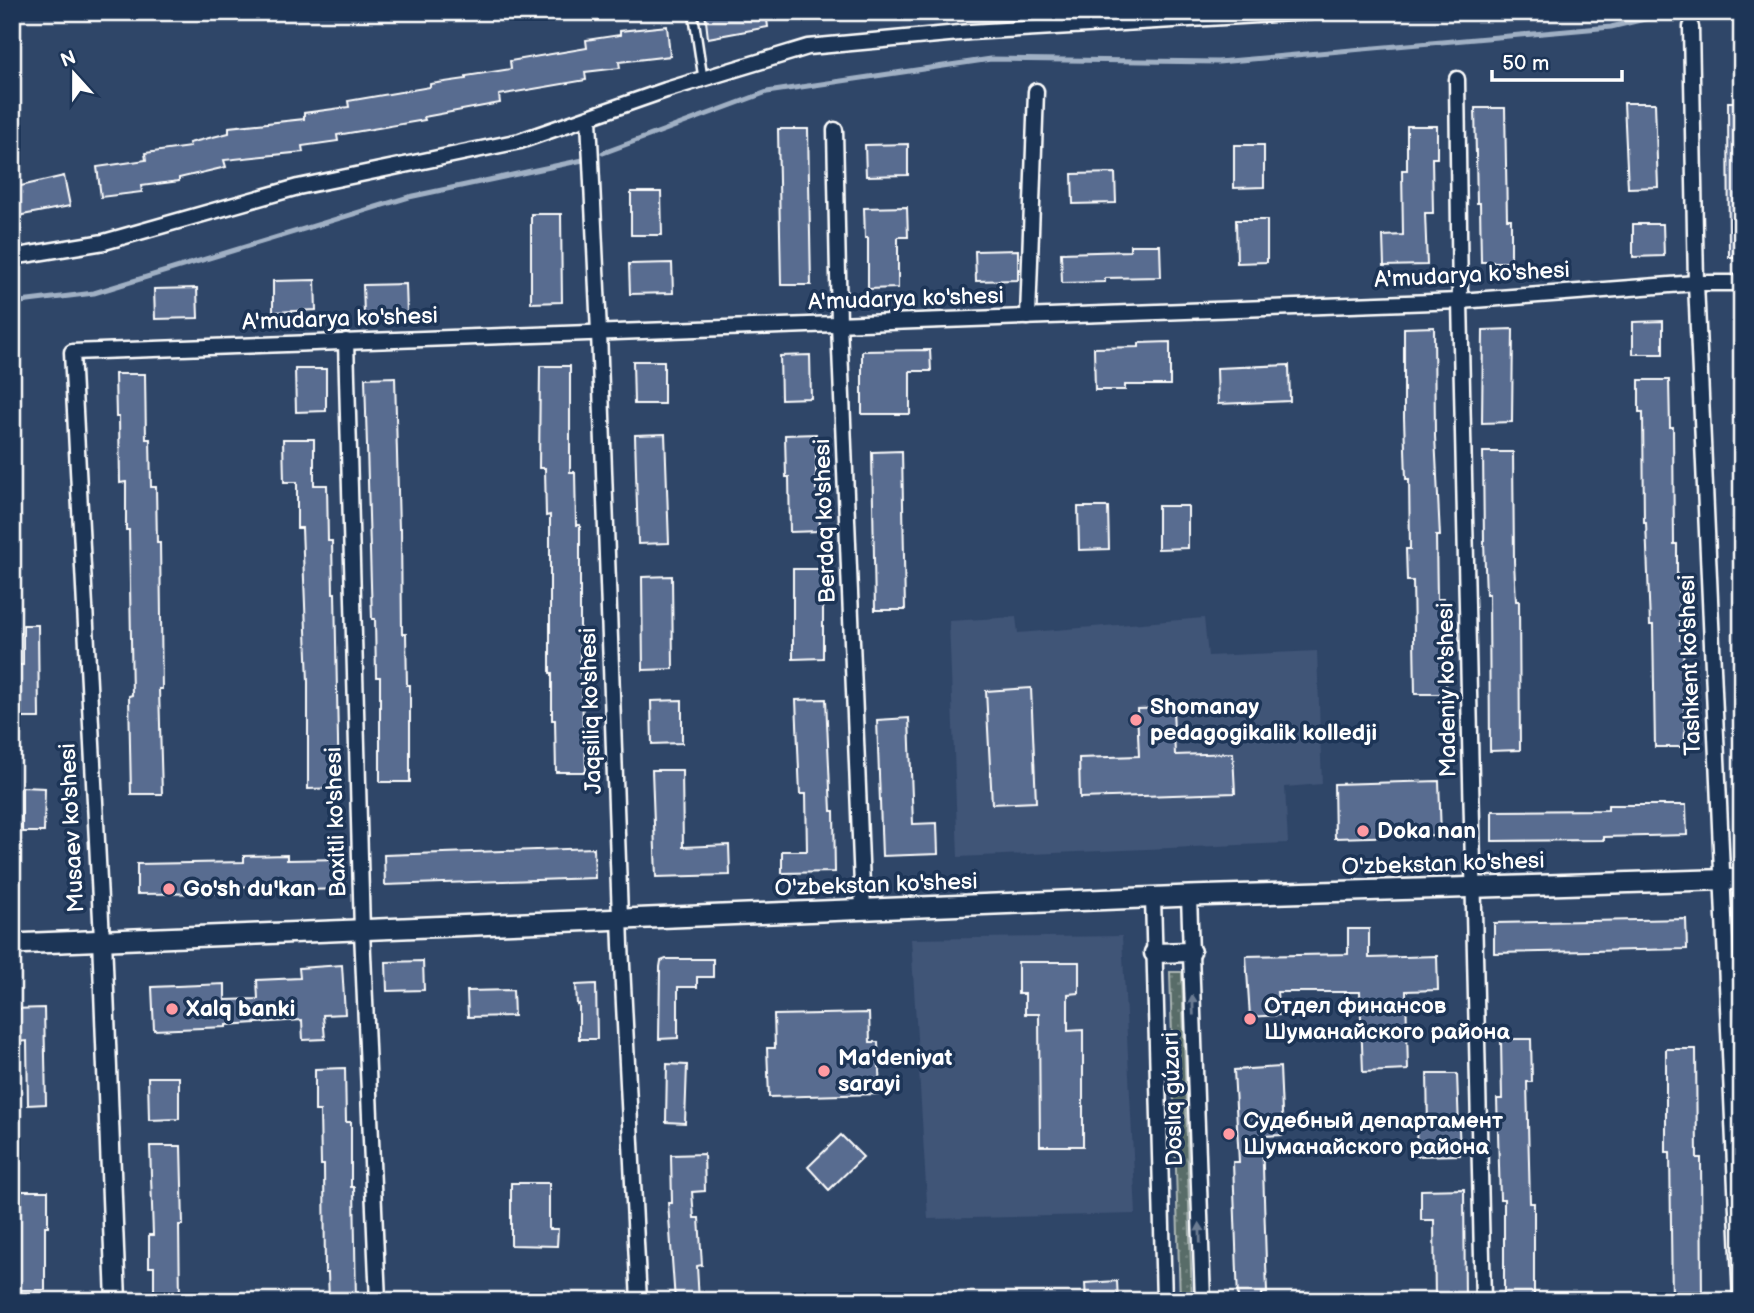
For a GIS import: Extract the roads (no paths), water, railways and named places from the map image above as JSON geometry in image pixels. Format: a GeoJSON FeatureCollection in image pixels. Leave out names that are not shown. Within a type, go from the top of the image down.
{"type":"FeatureCollection","features":[{"type":"Feature","properties":{"kind":"main road","name":"O'zbekstan ko'shesi"},"geometry":{"type":"LineString","coordinates":[[12,944],[1189,896],[1732,879]]}},
{"type":"Feature","properties":{"kind":"street"},"geometry":{"type":"LineString","coordinates":[[12,257],[104,242],[298,187],[520,141],[703,79],[808,47],[970,32],[1310,12]]}},
{"type":"Feature","properties":{"kind":"street","name":"Tashkent ko'shesi"},"geometry":{"type":"LineString","coordinates":[[1691,27],[1696,282],[1732,879],[1741,1301]]}},
{"type":"Feature","properties":{"kind":"street","name":"Madeniy ko'shesi"},"geometry":{"type":"LineString","coordinates":[[1457,79],[1483,1301]]}},
{"type":"Feature","properties":{"kind":"street"},"geometry":{"type":"LineString","coordinates":[[1028,317],[1035,91]]}},
{"type":"Feature","properties":{"kind":"street","name":"Jaqsiliq ko'shesi"},"geometry":{"type":"LineString","coordinates":[[589,118],[639,1301]]}},
{"type":"Feature","properties":{"kind":"street","name":"Berdaq ko'shesi"},"geometry":{"type":"LineString","coordinates":[[835,130],[839,324],[863,910]]}},
{"type":"Feature","properties":{"kind":"street","name":"A'mudarya ko'shesi"},"geometry":{"type":"LineString","coordinates":[[72,352],[1460,301],[1696,282],[1742,283]]}},
{"type":"Feature","properties":{"kind":"street","name":"Baxitli ko'shesi"},"geometry":{"type":"LineString","coordinates":[[346,341],[362,931],[378,1301]]}},
{"type":"Feature","properties":{"kind":"street","name":"Musaev ko'shesi"},"geometry":{"type":"LineString","coordinates":[[72,352],[102,939],[116,1301]]}},
{"type":"Feature","properties":{"kind":"street","name":"Doslıq gúzari"},"geometry":{"type":"LineString","coordinates":[[1189,896],[1203,1301]]}},
{"type":"Feature","properties":{"kind":"street","name":"Doslıq gúzari"},"geometry":{"type":"LineString","coordinates":[[1153,898],[1164,1301]]}},
{"type":"Feature","properties":{"kind":"street"},"geometry":{"type":"LineString","coordinates":[[1154,953],[1191,952]]}},
{"type":"Feature","properties":{"kind":"lane"},"geometry":{"type":"LineString","coordinates":[[693,12],[703,79]]}},
{"type":"Feature","properties":{"kind":"waterway"},"geometry":{"type":"LineString","coordinates":[[603,153],[767,92],[991,59],[1218,62],[1611,27],[1674,12]]}},
{"type":"Feature","properties":{"kind":"waterway"},"geometry":{"type":"LineString","coordinates":[[12,303],[94,293],[409,197],[583,160]]}},
{"type":"Feature","properties":{"kind":"place","name":"Shomanay pedagogikalik kolledji"},"geometry":{"type":"Point","coordinates":[1136,720]}},
{"type":"Feature","properties":{"kind":"place","name":"Doka nan"},"geometry":{"type":"Point","coordinates":[1363,831]}},
{"type":"Feature","properties":{"kind":"place","name":"Go'sh du'kan"},"geometry":{"type":"Point","coordinates":[169,889]}},
{"type":"Feature","properties":{"kind":"place","name":"Xalq banki"},"geometry":{"type":"Point","coordinates":[172,1009]}},
{"type":"Feature","properties":{"kind":"place","name":"Отдел финансов Шуманайского района"},"geometry":{"type":"Point","coordinates":[1250,1019]}},
{"type":"Feature","properties":{"kind":"place","name":"Ma'deniyat sarayi"},"geometry":{"type":"Point","coordinates":[824,1071]}},
{"type":"Feature","properties":{"kind":"place","name":"Судебный департамент Шуманайского района"},"geometry":{"type":"Point","coordinates":[1229,1134]}}]}
